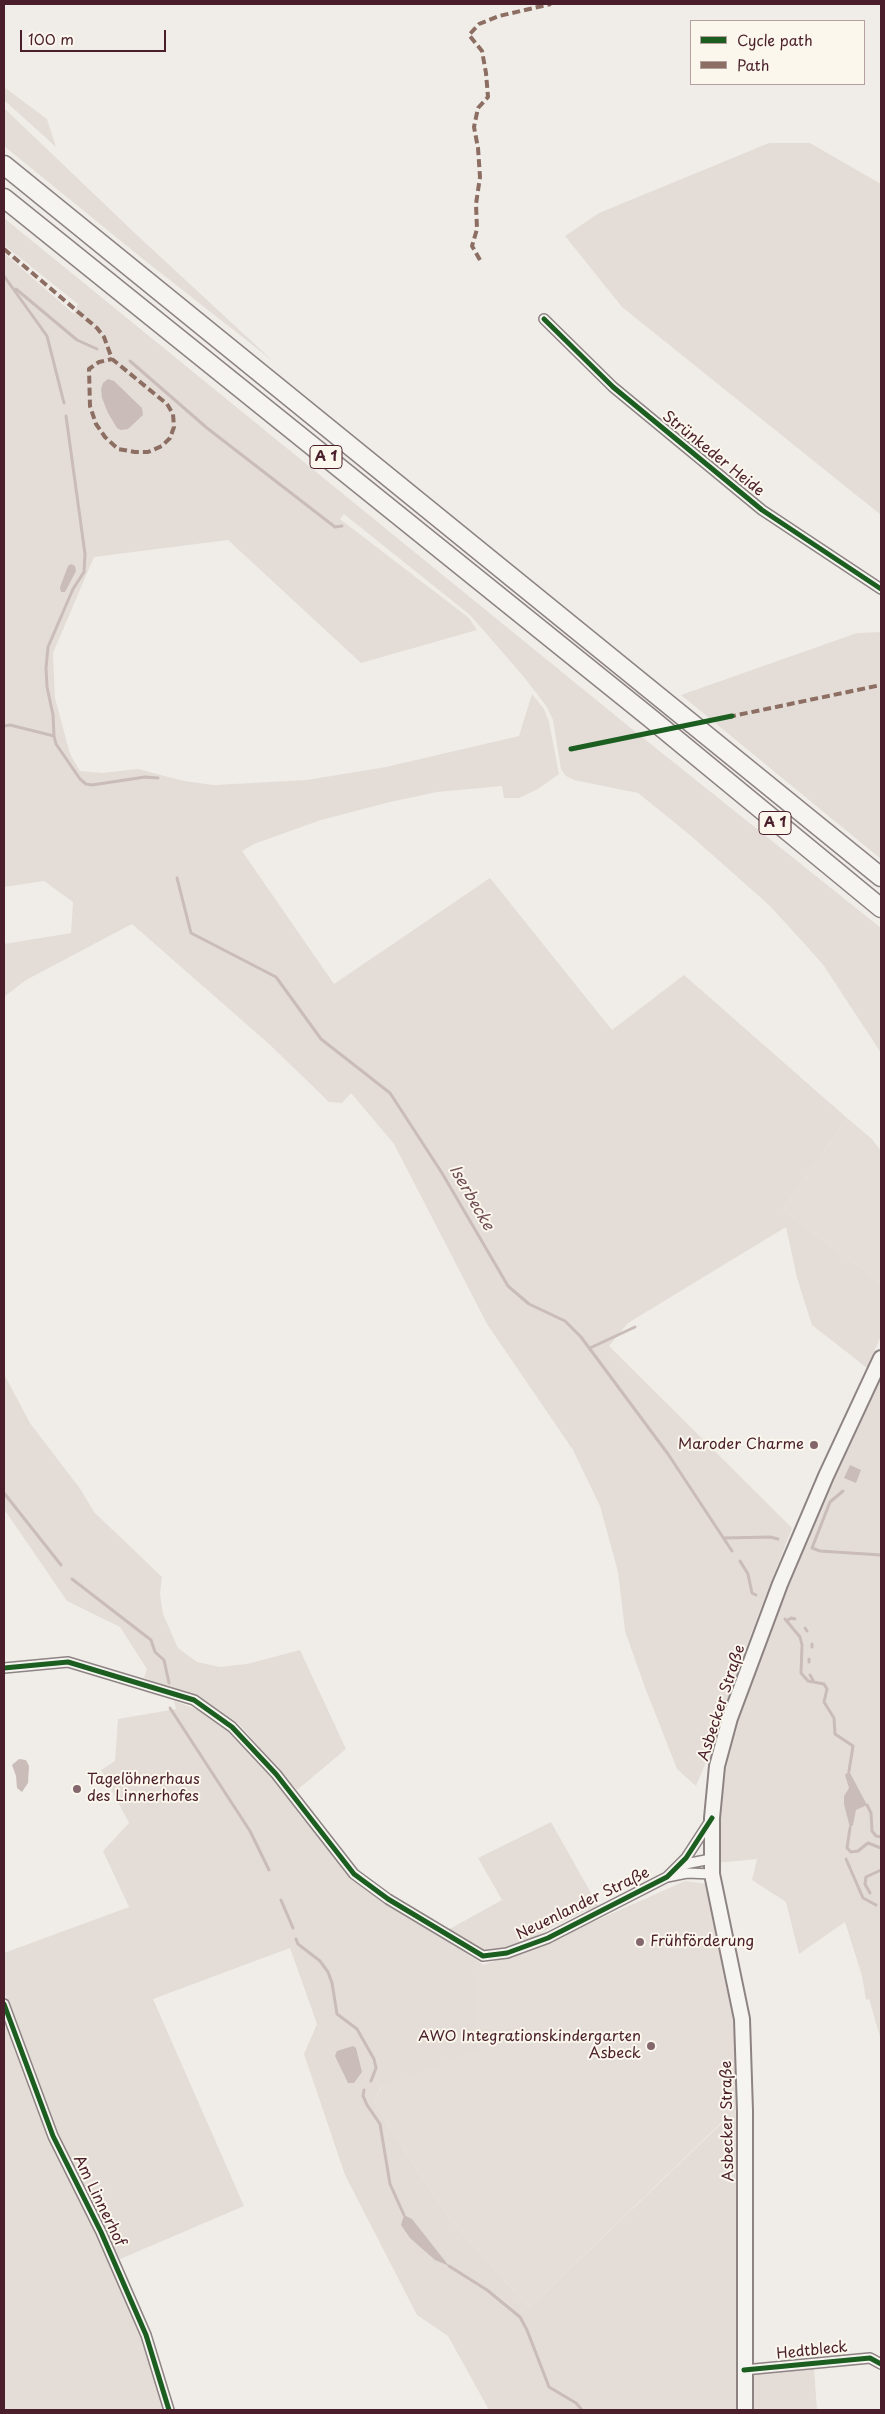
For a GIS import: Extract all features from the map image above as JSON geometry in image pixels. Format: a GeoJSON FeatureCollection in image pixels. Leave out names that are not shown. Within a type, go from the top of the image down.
{"type":"FeatureCollection","features":[{"type":"Feature","properties":{"kind":"highway","name":"A 1"},"geometry":{"type":"LineString","coordinates":[[4,165],[881,877]]}},
{"type":"Feature","properties":{"kind":"highway","name":"A 1"},"geometry":{"type":"LineString","coordinates":[[4,198],[649,717],[881,908]]}},
{"type":"Feature","properties":{"kind":"main road","name":"Asbecker Straße"},"geometry":{"type":"LineString","coordinates":[[745,2410],[745,2110],[742,2019],[712,1874],[712,1818],[717,1766],[730,1718],[780,1584],[822,1485],[881,1358]]}},
{"type":"Feature","properties":{"kind":"street","name":"Strünkeder Heide"},"geometry":{"type":"LineString","coordinates":[[544,319],[612,388],[762,510],[881,588]]}},
{"type":"Feature","properties":{"kind":"street","name":"Neuenlander Straße"},"geometry":{"type":"LineString","coordinates":[[4,1668],[68,1662],[194,1700],[232,1727],[276,1774],[354,1874],[388,1899],[483,1956],[507,1953],[548,1938],[667,1877],[687,1873],[712,1874]]}},
{"type":"Feature","properties":{"kind":"street","name":"Neuenlander Straße"},"geometry":{"type":"LineString","coordinates":[[667,1877],[680,1864],[712,1818]]}},
{"type":"Feature","properties":{"kind":"street"},"geometry":{"type":"LineString","coordinates":[[680,1864],[711,1859]]}},
{"type":"Feature","properties":{"kind":"street","name":"Am Linnerhof"},"geometry":{"type":"LineString","coordinates":[[4,2004],[53,2136],[101,2232],[146,2335],[169,2410]]}},
{"type":"Feature","properties":{"kind":"street","name":"Hedtbleck"},"geometry":{"type":"LineString","coordinates":[[744,2370],[870,2358],[881,2364]]}},
{"type":"Feature","properties":{"kind":"shaded area"},"geometry":{"type":"Polygon","coordinates":[[[4,87],[47,119],[56,147],[4,100],[4,87]]]}},
{"type":"Feature","properties":{"kind":"shaded area"},"geometry":{"type":"Polygon","coordinates":[[[4,108],[139,237],[273,361],[4,146],[4,108]]]}},
{"type":"Feature","properties":{"kind":"shaded area"},"geometry":{"type":"Polygon","coordinates":[[[769,143],[810,143],[881,184],[881,515],[622,307],[565,236],[599,213],[769,143]]]}},
{"type":"Feature","properties":{"kind":"shaded area"},"geometry":{"type":"Polygon","coordinates":[[[4,218],[632,729],[881,928],[881,1053],[824,966],[769,905],[690,835],[638,793],[574,780],[566,776],[561,769],[553,720],[547,707],[524,677],[470,615],[344,514],[340,519],[469,618],[477,630],[361,663],[228,540],[94,557],[53,653],[55,698],[70,754],[80,771],[102,773],[138,769],[184,781],[214,785],[307,780],[386,767],[519,736],[532,694],[544,709],[549,722],[559,774],[538,789],[519,798],[504,798],[502,786],[437,792],[321,820],[254,844],[242,851],[334,984],[490,878],[612,1030],[684,975],[847,1118],[783,1210],[881,1283],[881,1336],[867,1368],[812,1325],[797,1278],[786,1227],[628,1323],[609,1346],[792,1528],[741,1660],[717,1736],[696,1786],[677,1769],[644,1685],[625,1631],[618,1572],[600,1506],[573,1450],[487,1324],[394,1144],[351,1093],[342,1103],[329,1102],[269,1044],[132,924],[26,980],[4,997],[4,944],[71,933],[73,902],[44,881],[4,887],[4,253],[74,314],[78,304],[4,245],[4,218]]]}},
{"type":"Feature","properties":{"kind":"shaded area"},"geometry":{"type":"Polygon","coordinates":[[[108,379],[114,381],[142,408],[143,415],[128,429],[121,430],[117,428],[102,398],[101,389],[103,383],[108,379]]]}},
{"type":"Feature","properties":{"kind":"shaded area"},"geometry":{"type":"Polygon","coordinates":[[[71,564],[75,566],[76,571],[65,592],[61,592],[60,587],[68,566],[71,564]]]}},
{"type":"Feature","properties":{"kind":"shaded area"},"geometry":{"type":"Polygon","coordinates":[[[881,632],[881,859],[681,695],[857,633],[881,632]]]}},
{"type":"Feature","properties":{"kind":"shaded area"},"geometry":{"type":"Polygon","coordinates":[[[847,1118],[872,1139],[881,1151],[881,1283],[783,1210],[847,1118]]]}},
{"type":"Feature","properties":{"kind":"shaded area"},"geometry":{"type":"Polygon","coordinates":[[[4,1374],[30,1423],[81,1490],[94,1512],[162,1577],[160,1594],[163,1614],[178,1648],[197,1662],[220,1667],[247,1664],[300,1650],[346,1749],[297,1790],[238,1723],[200,1699],[144,1678],[147,1669],[120,1627],[67,1601],[4,1509],[4,1374]]]}},
{"type":"Feature","properties":{"kind":"shaded area"},"geometry":{"type":"Polygon","coordinates":[[[881,1376],[881,2040],[869,1999],[866,2000],[862,1976],[845,1922],[799,1954],[786,1902],[752,1880],[757,1859],[716,1863],[716,1853],[725,1759],[740,1707],[807,1536],[881,1376]]]}},
{"type":"Feature","properties":{"kind":"shaded area"},"geometry":{"type":"Polygon","coordinates":[[[850,1465],[861,1470],[856,1483],[844,1478],[850,1465]]]}},
{"type":"Feature","properties":{"kind":"shaded area"},"geometry":{"type":"Polygon","coordinates":[[[174,1701],[205,1712],[225,1726],[276,1779],[353,1877],[369,1891],[484,1965],[473,1969],[477,2050],[381,2087],[374,2103],[450,2219],[529,2308],[726,2119],[740,2122],[752,2112],[753,2371],[814,2369],[817,2410],[489,2410],[448,2336],[417,2315],[345,2175],[304,2054],[317,2024],[290,1948],[153,1999],[244,2206],[118,2260],[56,2133],[37,2084],[4,1992],[4,1953],[129,1907],[103,1851],[129,1823],[101,1770],[115,1761],[118,1719],[176,1709],[174,1701]]]}},
{"type":"Feature","properties":{"kind":"shaded area"},"geometry":{"type":"Polygon","coordinates":[[[19,1759],[26,1760],[29,1766],[28,1783],[22,1792],[17,1788],[16,1776],[12,1765],[19,1759]]]}},
{"type":"Feature","properties":{"kind":"shaded area"},"geometry":{"type":"Polygon","coordinates":[[[849,1771],[867,1805],[856,1810],[853,1825],[850,1828],[844,1804],[844,1796],[849,1788],[845,1775],[849,1771]]]}},
{"type":"Feature","properties":{"kind":"shaded area"},"geometry":{"type":"Polygon","coordinates":[[[551,1822],[599,1907],[585,1911],[513,1948],[498,1952],[486,1951],[446,1931],[502,1900],[478,1858],[551,1822]]]}},
{"type":"Feature","properties":{"kind":"shaded area"},"geometry":{"type":"Polygon","coordinates":[[[685,1881],[708,1884],[737,2023],[740,2122],[725,2119],[529,2308],[450,2219],[374,2103],[381,2088],[472,1969],[550,1941],[685,1881]]]}},
{"type":"Feature","properties":{"kind":"shaded area"},"geometry":{"type":"Polygon","coordinates":[[[4,2010],[148,2349],[167,2410],[4,2410],[4,2010]]]}},
{"type":"Feature","properties":{"kind":"shaded area"},"geometry":{"type":"Polygon","coordinates":[[[353,2046],[356,2048],[362,2072],[354,2083],[348,2083],[335,2056],[337,2051],[353,2046]]]}},
{"type":"Feature","properties":{"kind":"shaded area"},"geometry":{"type":"Polygon","coordinates":[[[404,2215],[412,2219],[449,2266],[435,2260],[410,2238],[401,2225],[404,2215]]]}},
{"type":"Feature","properties":{"kind":"waterway"},"geometry":{"type":"LineString","coordinates":[[4,276],[47,336],[64,403]]}},
{"type":"Feature","properties":{"kind":"waterway"},"geometry":{"type":"LineString","coordinates":[[16,289],[77,340],[97,349]]}},
{"type":"Feature","properties":{"kind":"waterway"},"geometry":{"type":"LineString","coordinates":[[130,361],[207,428],[335,527],[342,526]]}},
{"type":"Feature","properties":{"kind":"waterway"},"geometry":{"type":"LineString","coordinates":[[4,726],[10,725],[54,736],[53,715],[47,687],[48,647],[73,589],[84,572],[85,554],[66,416]]}},
{"type":"Feature","properties":{"kind":"waterway","name":"Iserbecke"},"geometry":{"type":"LineString","coordinates":[[54,736],[56,744],[80,779],[86,784],[92,785],[145,777],[158,778]]}},
{"type":"Feature","properties":{"kind":"waterway","name":"Iserbecke"},"geometry":{"type":"LineString","coordinates":[[177,878],[191,933],[276,977],[321,1039],[390,1093],[442,1173],[508,1286],[529,1304],[565,1321],[581,1337],[668,1454],[732,1551]]}},
{"type":"Feature","properties":{"kind":"waterway"},"geometry":{"type":"LineString","coordinates":[[590,1348],[635,1327]]}},
{"type":"Feature","properties":{"kind":"waterway"},"geometry":{"type":"LineString","coordinates":[[843,1491],[830,1502],[812,1548],[820,1551],[881,1555]]}},
{"type":"Feature","properties":{"kind":"waterway"},"geometry":{"type":"LineString","coordinates":[[4,1493],[61,1565]]}},
{"type":"Feature","properties":{"kind":"waterway"},"geometry":{"type":"LineString","coordinates":[[724,1538],[770,1537],[778,1539]]}},
{"type":"Feature","properties":{"kind":"waterway","name":"Iserbecke"},"geometry":{"type":"LineString","coordinates":[[740,1561],[748,1574],[752,1593],[756,1595]]}},
{"type":"Feature","properties":{"kind":"waterway"},"geometry":{"type":"LineString","coordinates":[[72,1579],[151,1640],[155,1652],[164,1660],[169,1683]]}},
{"type":"Feature","properties":{"kind":"waterway"},"geometry":{"type":"LineString","coordinates":[[788,1620],[791,1618],[795,1619]]}},
{"type":"Feature","properties":{"kind":"waterway","name":"Iserbecke"},"geometry":{"type":"LineString","coordinates":[[785,1619],[800,1637],[802,1645],[801,1673],[808,1681],[824,1684],[827,1689],[824,1702],[834,1718],[835,1734],[853,1746],[849,1771]]}},
{"type":"Feature","properties":{"kind":"waterway","name":"Iserbecke"},"geometry":{"type":"LineString","coordinates":[[810,1675],[814,1682]]}},
{"type":"Feature","properties":{"kind":"waterway"},"geometry":{"type":"LineString","coordinates":[[170,1708],[250,1831],[269,1870]]}},
{"type":"Feature","properties":{"kind":"waterway"},"geometry":{"type":"LineString","coordinates":[[867,1805],[871,1813],[872,1831],[876,1836],[881,1837]]}},
{"type":"Feature","properties":{"kind":"waterway"},"geometry":{"type":"LineString","coordinates":[[850,1828],[847,1848],[851,1852],[858,1851],[868,1843],[881,1848]]}},
{"type":"Feature","properties":{"kind":"waterway","name":"Iserbecke"},"geometry":{"type":"LineString","coordinates":[[846,1859],[863,1898],[876,1905]]}},
{"type":"Feature","properties":{"kind":"waterway"},"geometry":{"type":"LineString","coordinates":[[870,1893],[865,1884],[866,1877],[881,1870]]}},
{"type":"Feature","properties":{"kind":"waterway"},"geometry":{"type":"LineString","coordinates":[[281,1900],[293,1928]]}},
{"type":"Feature","properties":{"kind":"waterway"},"geometry":{"type":"LineString","coordinates":[[296,1939],[298,1944],[320,1961],[328,1972],[332,1983],[337,2014],[357,2029],[374,2059],[376,2068],[371,2081]]}},
{"type":"Feature","properties":{"kind":"waterway"},"geometry":{"type":"LineString","coordinates":[[364,2090],[363,2096],[367,2105],[380,2124],[390,2184],[404,2215]]}},
{"type":"Feature","properties":{"kind":"waterway"},"geometry":{"type":"LineString","coordinates":[[449,2266],[487,2290],[520,2317],[549,2387],[576,2403],[582,2410]]}},
{"type":"Feature","properties":{"kind":"marked path"},"geometry":{"type":"LineString","coordinates":[[480,260],[472,246],[477,229],[476,204],[480,177],[474,127],[478,108],[488,97],[482,51],[469,35],[479,24],[499,16],[551,4]]}},
{"type":"Feature","properties":{"kind":"marked path"},"geometry":{"type":"LineString","coordinates":[[4,249],[97,328],[104,337],[112,359],[167,404],[173,414],[174,427],[170,438],[162,446],[148,452],[118,449],[105,437],[96,424],[90,406],[89,369],[99,362],[112,359]]}},
{"type":"Feature","properties":{"kind":"marked path"},"geometry":{"type":"LineString","coordinates":[[728,717],[881,685]]}},
{"type":"Feature","properties":{"kind":"cycle path"},"geometry":{"type":"LineString","coordinates":[[544,319],[613,387],[762,510],[881,589]]}},
{"type":"Feature","properties":{"kind":"cycle path"},"geometry":{"type":"LineString","coordinates":[[571,749],[732,716]]}},
{"type":"Feature","properties":{"kind":"cycle path"},"geometry":{"type":"LineString","coordinates":[[4,1668],[68,1662],[194,1700],[232,1727],[276,1774],[354,1874],[388,1899],[483,1956],[507,1953],[548,1938],[667,1877],[686,1858],[712,1818]]}},
{"type":"Feature","properties":{"kind":"cycle path"},"geometry":{"type":"LineString","coordinates":[[4,2004],[53,2136],[101,2232],[146,2335],[169,2410]]}},
{"type":"Feature","properties":{"kind":"cycle path"},"geometry":{"type":"LineString","coordinates":[[744,2370],[870,2358],[881,2364]]}},
{"type":"Feature","properties":{"kind":"place","name":"Maroder Charme"},"geometry":{"type":"Point","coordinates":[814,1445]}},
{"type":"Feature","properties":{"kind":"place","name":"Tagelöhnerhaus des Linnerhofes"},"geometry":{"type":"Point","coordinates":[77,1789]}},
{"type":"Feature","properties":{"kind":"place","name":"Frühförderung"},"geometry":{"type":"Point","coordinates":[640,1942]}},
{"type":"Feature","properties":{"kind":"place","name":"AWO Integrationskindergarten Asbeck"},"geometry":{"type":"Point","coordinates":[651,2046]}}]}
